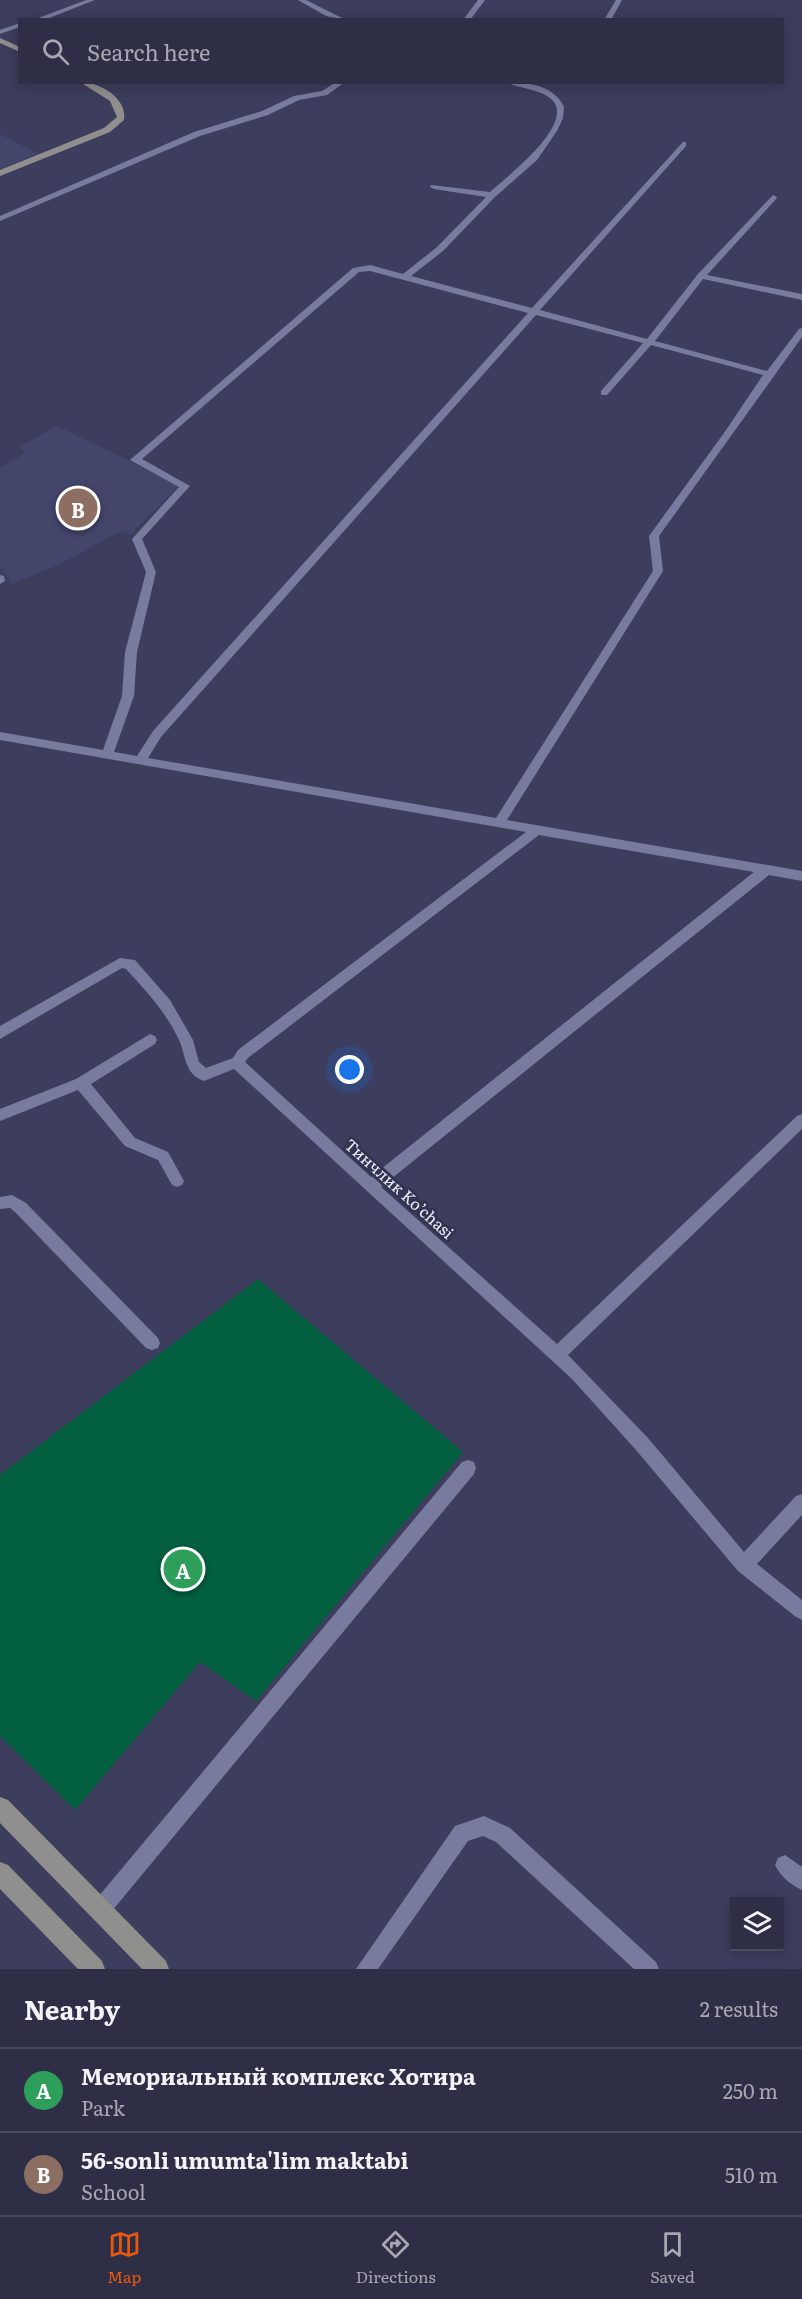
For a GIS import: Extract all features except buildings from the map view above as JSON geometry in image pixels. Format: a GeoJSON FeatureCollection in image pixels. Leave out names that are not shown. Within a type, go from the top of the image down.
{"type":"FeatureCollection","features":[{"type":"Feature","properties":{"kind":"main road"},"geometry":{"type":"LineString","coordinates":[[0,40],[18,49]]}},
{"type":"Feature","properties":{"kind":"main road"},"geometry":{"type":"LineString","coordinates":[[0,173],[107,130],[121,118],[121,106],[114,98],[88,84]]}},
{"type":"Feature","properties":{"kind":"main road"},"geometry":{"type":"LineString","coordinates":[[0,1808],[158,1969]]}},
{"type":"Feature","properties":{"kind":"main road"},"geometry":{"type":"LineString","coordinates":[[0,1873],[94,1969]]}},
{"type":"Feature","properties":{"kind":"street"},"geometry":{"type":"LineString","coordinates":[[42,18],[92,0]]}},
{"type":"Feature","properties":{"kind":"street"},"geometry":{"type":"LineString","coordinates":[[301,0],[337,18]]}},
{"type":"Feature","properties":{"kind":"street"},"geometry":{"type":"LineString","coordinates":[[468,18],[482,0]]}},
{"type":"Feature","properties":{"kind":"street"},"geometry":{"type":"LineString","coordinates":[[609,18],[619,0]]}},
{"type":"Feature","properties":{"kind":"street"},"geometry":{"type":"LineString","coordinates":[[0,32],[18,27]]}},
{"type":"Feature","properties":{"kind":"street"},"geometry":{"type":"LineString","coordinates":[[0,219],[197,134],[265,113],[297,98],[324,93],[339,84]]}},
{"type":"Feature","properties":{"kind":"street"},"geometry":{"type":"LineString","coordinates":[[405,277],[423,265],[539,151],[560,115],[560,106],[555,98],[519,84]]}},
{"type":"Feature","properties":{"kind":"street"},"geometry":{"type":"LineString","coordinates":[[140,760],[157,734],[683,144]]}},
{"type":"Feature","properties":{"kind":"street"},"geometry":{"type":"LineString","coordinates":[[434,186],[492,195]]}},
{"type":"Feature","properties":{"kind":"street"},"geometry":{"type":"LineString","coordinates":[[604,393],[649,342],[701,276],[773,197]]}},
{"type":"Feature","properties":{"kind":"street"},"geometry":{"type":"LineString","coordinates":[[107,755],[128,696],[131,652],[151,572],[137,539],[185,486],[135,460],[356,270],[370,268],[769,374]]}},
{"type":"Feature","properties":{"kind":"street"},"geometry":{"type":"LineString","coordinates":[[701,276],[802,297]]}},
{"type":"Feature","properties":{"kind":"street"},"geometry":{"type":"LineString","coordinates":[[499,824],[658,571],[659,561],[654,551],[654,536],[802,331]]}},
{"type":"Feature","properties":{"kind":"street"},"geometry":{"type":"LineString","coordinates":[[0,736],[802,876]]}},
{"type":"Feature","properties":{"kind":"street"},"geometry":{"type":"LineString","coordinates":[[0,1033],[120,963],[130,964],[165,1004],[186,1040],[193,1065],[204,1075],[238,1062],[243,1054],[537,830]]}},
{"type":"Feature","properties":{"kind":"street"},"geometry":{"type":"LineString","coordinates":[[371,1186],[766,870]]}},
{"type":"Feature","properties":{"kind":"street"},"geometry":{"type":"LineString","coordinates":[[0,1115],[81,1083],[150,1040]]}},
{"type":"Feature","properties":{"kind":"street","name":"Тинчлик Ko’chasi"},"geometry":{"type":"LineString","coordinates":[[238,1062],[241,1069],[578,1374],[642,1443],[744,1565],[802,1611]]}},
{"type":"Feature","properties":{"kind":"street"},"geometry":{"type":"LineString","coordinates":[[81,1083],[130,1142],[163,1156],[177,1180]]}},
{"type":"Feature","properties":{"kind":"street"},"geometry":{"type":"LineString","coordinates":[[557,1355],[802,1120]]}},
{"type":"Feature","properties":{"kind":"street"},"geometry":{"type":"LineString","coordinates":[[0,1203],[12,1201],[21,1208],[152,1343]]}},
{"type":"Feature","properties":{"kind":"street"},"geometry":{"type":"LineString","coordinates":[[100,1910],[468,1468]]}},
{"type":"Feature","properties":{"kind":"street"},"geometry":{"type":"LineString","coordinates":[[744,1565],[802,1502]]}},
{"type":"Feature","properties":{"kind":"street"},"geometry":{"type":"LineString","coordinates":[[366,1969],[462,1833],[484,1826],[503,1835],[650,1969]]}},
{"type":"Feature","properties":{"kind":"street"},"geometry":{"type":"LineString","coordinates":[[785,1865],[802,1880]]}},
{"type":"Feature","properties":{"kind":"shaded area"},"geometry":{"type":"Polygon","coordinates":[[[0,134],[38,154],[0,169],[0,134]]]}},
{"type":"Feature","properties":{"kind":"shaded area"},"geometry":{"type":"Polygon","coordinates":[[[57,426],[179,485],[130,535],[123,530],[60,564],[12,584],[0,567],[0,468],[26,453],[19,447],[57,426]]]}},
{"type":"Feature","properties":{"kind":"green space"},"geometry":{"type":"Polygon","coordinates":[[[258,1279],[463,1452],[256,1701],[200,1662],[75,1810],[0,1736],[0,1475],[258,1279]]]}},
{"type":"Feature","properties":{"kind":"place","name":"56-sonli umumta'lim maktabi"},"geometry":{"type":"Point","coordinates":[78,508]}},
{"type":"Feature","properties":{"kind":"place","name":"Мемориальный комплекс Хотира"},"geometry":{"type":"Point","coordinates":[183,1569]}}]}
